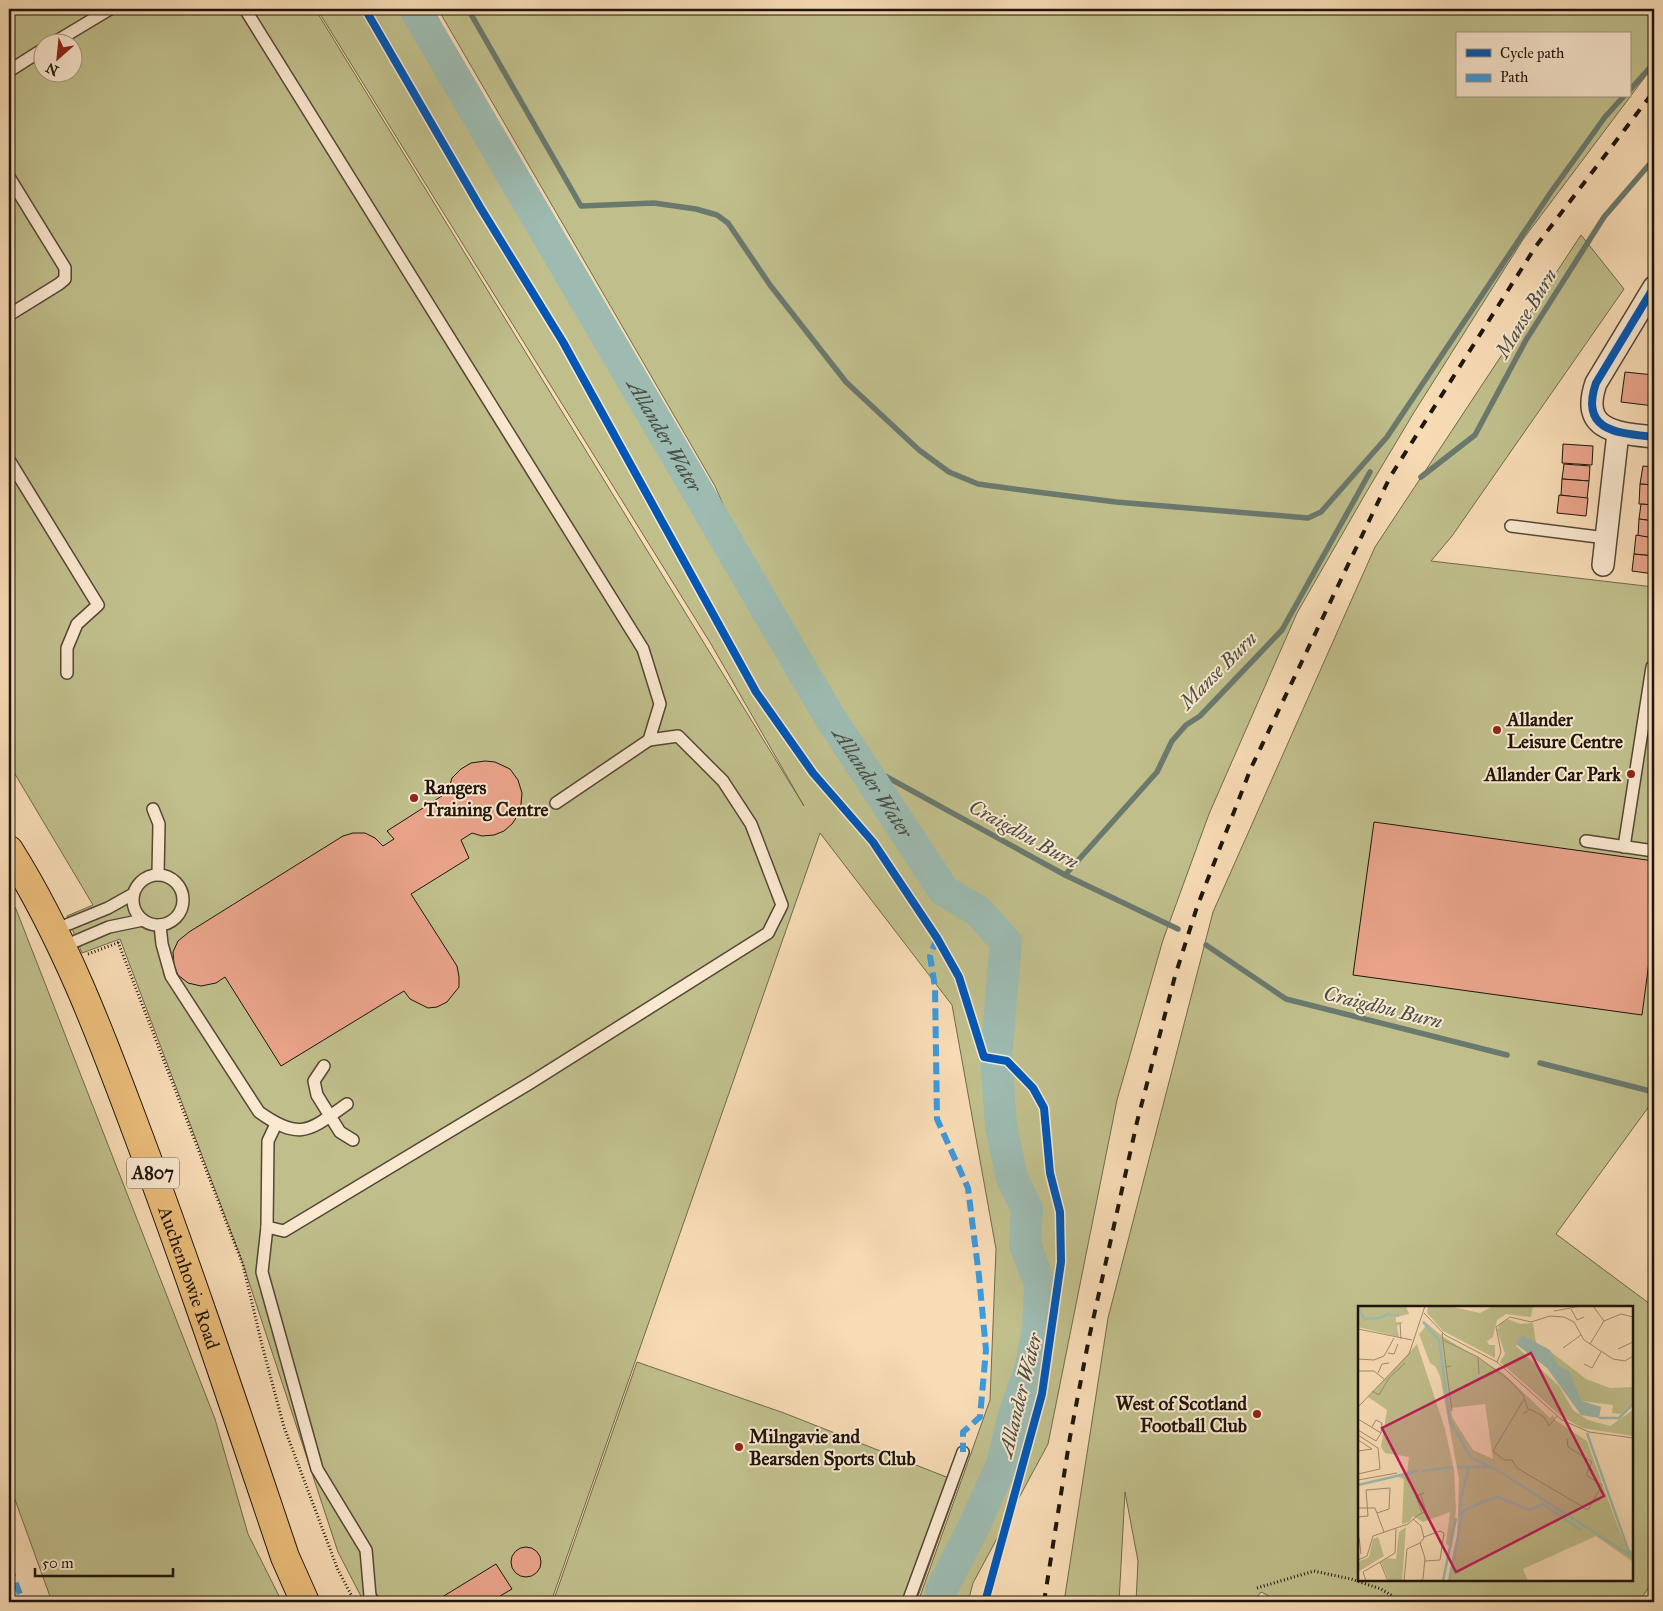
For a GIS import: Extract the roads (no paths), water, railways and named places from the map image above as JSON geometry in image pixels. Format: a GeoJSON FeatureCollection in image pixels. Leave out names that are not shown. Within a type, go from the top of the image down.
{"type":"FeatureCollection","features":[{"type":"Feature","properties":{"kind":"main road","name":"Auchenhowie Road"},"geometry":{"type":"LineString","coordinates":[[9,850],[62,946],[94,1017],[160,1193],[285,1557],[306,1602]]}},
{"type":"Feature","properties":{"kind":"street"},"geometry":{"type":"LineString","coordinates":[[1654,287],[1596,383],[1591,395],[1592,408],[1598,422],[1609,430],[1618,433],[1654,437]]}},
{"type":"Feature","properties":{"kind":"street"},"geometry":{"type":"LineString","coordinates":[[1603,565],[1618,433]]}},
{"type":"Feature","properties":{"kind":"lane"},"geometry":{"type":"LineString","coordinates":[[72,32],[110,9]]}},
{"type":"Feature","properties":{"kind":"lane"},"geometry":{"type":"LineString","coordinates":[[245,9],[643,649],[660,704],[649,740]]}},
{"type":"Feature","properties":{"kind":"lane"},"geometry":{"type":"LineString","coordinates":[[9,71],[32,56]]}},
{"type":"Feature","properties":{"kind":"lane"},"geometry":{"type":"LineString","coordinates":[[9,177],[65,268],[65,278],[59,284],[9,315]]}},
{"type":"Feature","properties":{"kind":"lane"},"geometry":{"type":"LineString","coordinates":[[9,460],[98,605],[77,624],[67,648],[67,674]]}},
{"type":"Feature","properties":{"kind":"lane"},"geometry":{"type":"LineString","coordinates":[[1511,526],[1606,538]]}},
{"type":"Feature","properties":{"kind":"lane"},"geometry":{"type":"LineString","coordinates":[[1624,847],[1653,667],[1639,667]]}},
{"type":"Feature","properties":{"kind":"lane"},"geometry":{"type":"LineString","coordinates":[[267,1227],[284,1231],[530,1082],[768,933],[782,905],[751,824],[724,781],[678,736],[649,740],[556,802]]}},
{"type":"Feature","properties":{"kind":"lane"},"geometry":{"type":"LineString","coordinates":[[153,809],[159,824],[158,874]]}},
{"type":"Feature","properties":{"kind":"lane"},"geometry":{"type":"LineString","coordinates":[[1586,841],[1654,851]]}},
{"type":"Feature","properties":{"kind":"lane"},"geometry":{"type":"LineString","coordinates":[[158,874],[171,877],[176,881],[180,886],[183,905],[177,917],[172,921],[160,925],[148,923],[134,909],[133,894],[139,882],[158,874]]}},
{"type":"Feature","properties":{"kind":"lane"},"geometry":{"type":"LineString","coordinates":[[62,946],[108,908],[133,894]]}},
{"type":"Feature","properties":{"kind":"lane"},"geometry":{"type":"LineString","coordinates":[[62,946],[109,927],[143,920]]}},
{"type":"Feature","properties":{"kind":"lane"},"geometry":{"type":"LineString","coordinates":[[160,925],[162,944],[171,976],[259,1112],[276,1124],[296,1130],[312,1128],[347,1104]]}},
{"type":"Feature","properties":{"kind":"lane"},"geometry":{"type":"LineString","coordinates":[[324,1066],[314,1081],[317,1095],[340,1132],[353,1140]]}},
{"type":"Feature","properties":{"kind":"lane"},"geometry":{"type":"LineString","coordinates":[[276,1124],[268,1141],[267,1227],[262,1272],[317,1469],[366,1550],[370,1596],[374,1602]]}},
{"type":"Feature","properties":{"kind":"lane"},"geometry":{"type":"LineString","coordinates":[[908,1602],[963,1452]]}},
{"type":"Feature","properties":{"kind":"waterway","name":"Allander Water"},"geometry":{"type":"LineString","coordinates":[[415,9],[829,716],[944,891],[978,911],[1006,942],[996,1057],[1001,1126],[1012,1178],[1027,1209],[1025,1244],[1040,1285],[1038,1330],[1031,1366],[1014,1415],[1002,1464],[974,1526],[942,1589],[939,1602]]}},
{"type":"Feature","properties":{"kind":"waterway"},"geometry":{"type":"LineString","coordinates":[[468,9],[581,206],[654,203],[696,209],[717,215],[728,223],[770,285],[846,382],[919,450],[949,472],[978,484],[1037,492],[1116,502],[1308,518],[1321,512],[1387,437],[1551,192],[1605,117],[1622,98]]}},
{"type":"Feature","properties":{"kind":"waterway"},"geometry":{"type":"LineString","coordinates":[[1630,90],[1654,63]]}},
{"type":"Feature","properties":{"kind":"waterway","name":"Manse Burn"},"geometry":{"type":"LineString","coordinates":[[1421,477],[1475,435],[1526,340],[1604,217],[1654,159]]}},
{"type":"Feature","properties":{"kind":"waterway","name":"Manse Burn"},"geometry":{"type":"LineString","coordinates":[[1065,875],[1157,772],[1172,741],[1186,725],[1200,716],[1282,630],[1370,472]]}},
{"type":"Feature","properties":{"kind":"waterway","name":"Craigdhu Burn"},"geometry":{"type":"LineString","coordinates":[[858,761],[1065,875],[1178,929]]}},
{"type":"Feature","properties":{"kind":"waterway","name":"Craigdhu Burn"},"geometry":{"type":"LineString","coordinates":[[1206,945],[1286,999],[1507,1055]]}},
{"type":"Feature","properties":{"kind":"waterway","name":"Craigdhu Burn"},"geometry":{"type":"LineString","coordinates":[[1540,1063],[1654,1092]]}},
{"type":"Feature","properties":{"kind":"railway"},"geometry":{"type":"LineString","coordinates":[[1044,1602],[1070,1437],[1089,1338],[1137,1122],[1175,976],[1197,907],[1251,768],[1390,477],[1536,246],[1654,91]]}},
{"type":"Feature","properties":{"kind":"place","name":"Allander Leisure Centre"},"geometry":{"type":"Point","coordinates":[1497,730]}},
{"type":"Feature","properties":{"kind":"place","name":"Allander Car Park"},"geometry":{"type":"Point","coordinates":[1631,774]}},
{"type":"Feature","properties":{"kind":"place","name":"Rangers Training Centre"},"geometry":{"type":"Point","coordinates":[414,798]}},
{"type":"Feature","properties":{"kind":"place","name":"West of Scotland Football Club"},"geometry":{"type":"Point","coordinates":[1257,1414]}},
{"type":"Feature","properties":{"kind":"place","name":"Milngavie and Bearsden Sports Club"},"geometry":{"type":"Point","coordinates":[739,1447]}}]}
